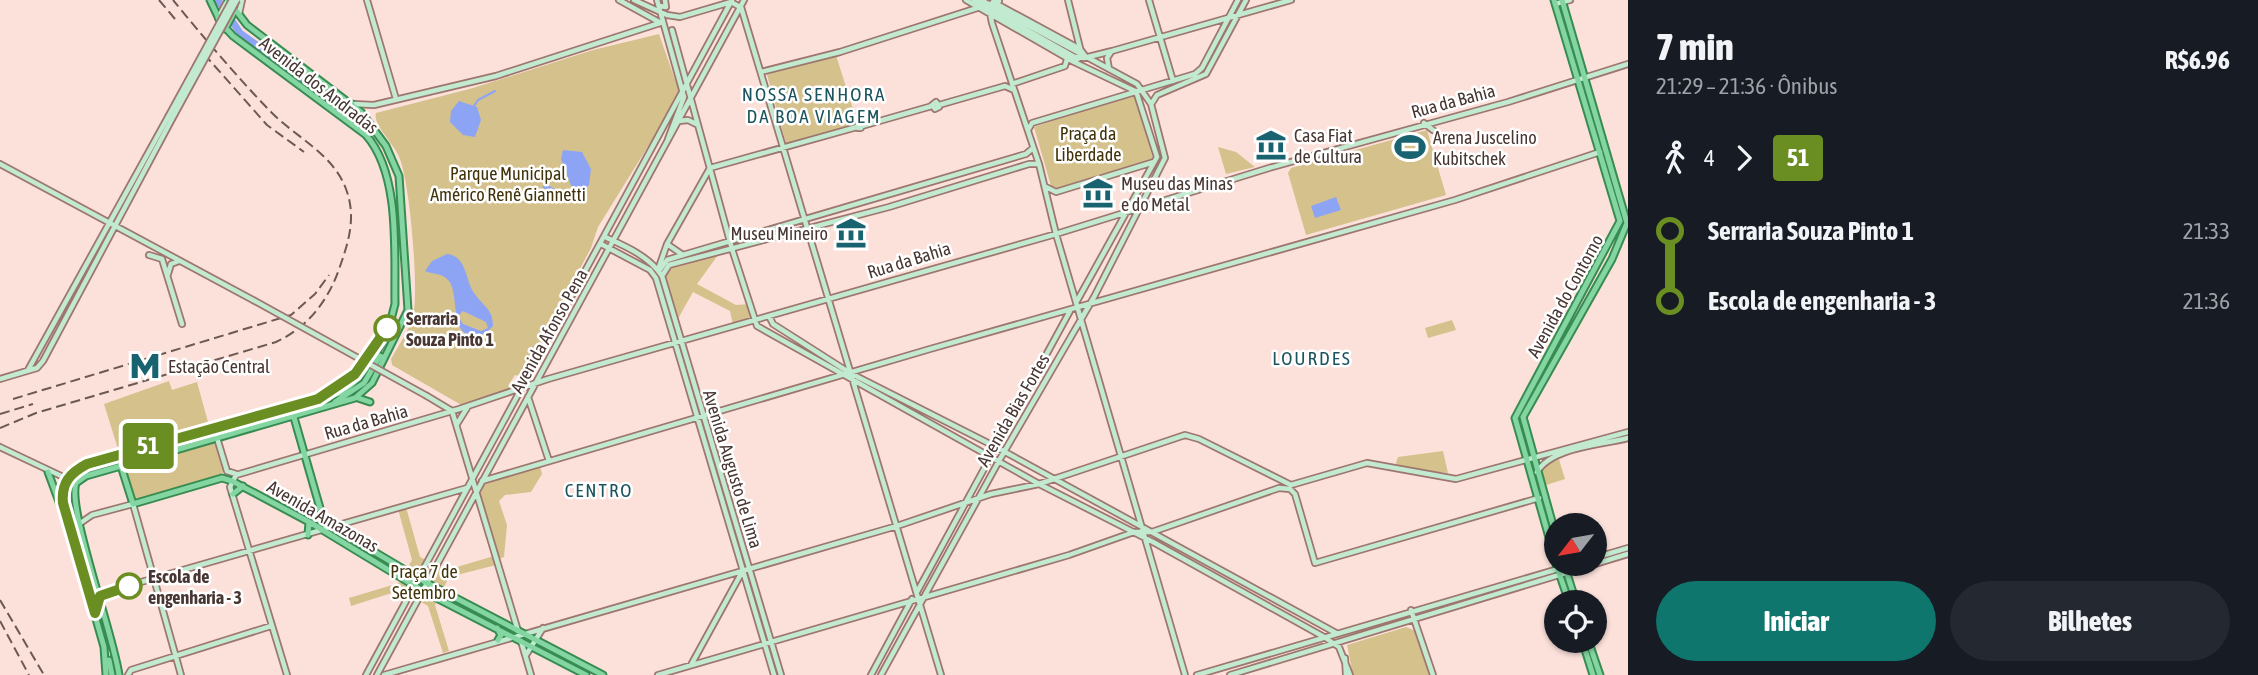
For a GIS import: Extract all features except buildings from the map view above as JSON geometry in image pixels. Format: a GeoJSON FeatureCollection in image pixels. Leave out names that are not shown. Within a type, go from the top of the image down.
{"type":"FeatureCollection","features":[{"type":"Feature","properties":{"kind":"main road","name":"Avenida dos Andradas"},"geometry":{"type":"LineString","coordinates":[[66,480],[87,464],[318,399],[348,382],[370,356],[387,328],[395,304],[390,196],[384,164],[366,135],[226,26],[210,0]]}},
{"type":"Feature","properties":{"kind":"main road","name":"Avenida dos Andradas"},"geometry":{"type":"LineString","coordinates":[[76,483],[121,466],[355,398],[372,383],[382,357],[408,310],[401,187],[392,157],[364,115],[233,14],[232,0]]}},
{"type":"Feature","properties":{"kind":"main road"},"geometry":{"type":"LineString","coordinates":[[1562,1],[1600,152],[1619,215],[1628,224]]}},
{"type":"Feature","properties":{"kind":"main road"},"geometry":{"type":"LineString","coordinates":[[1554,2],[1608,155],[1628,224]]}},
{"type":"Feature","properties":{"kind":"main road"},"geometry":{"type":"LineString","coordinates":[[226,26],[233,14]]}},
{"type":"Feature","properties":{"kind":"main road"},"geometry":{"type":"LineString","coordinates":[[342,117],[351,114],[352,104]]}},
{"type":"Feature","properties":{"kind":"main road"},"geometry":{"type":"LineString","coordinates":[[364,115],[361,124],[366,135]]}},
{"type":"Feature","properties":{"kind":"main road","name":"Avenida do Contorno"},"geometry":{"type":"LineString","coordinates":[[1549,513],[1537,473],[1528,458],[1515,421],[1516,412],[1618,229],[1619,215]]}},
{"type":"Feature","properties":{"kind":"main road","name":"Avenida do Contorno"},"geometry":{"type":"LineString","coordinates":[[1544,524],[1528,458],[1523,417],[1612,260],[1628,224]]}},
{"type":"Feature","properties":{"kind":"main road"},"geometry":{"type":"LineString","coordinates":[[370,356],[382,357]]}},
{"type":"Feature","properties":{"kind":"main road","name":"Avenida dos Andradas"},"geometry":{"type":"LineString","coordinates":[[326,407],[357,389],[382,357]]}},
{"type":"Feature","properties":{"kind":"main road"},"geometry":{"type":"LineString","coordinates":[[355,398],[370,402]]}},
{"type":"Feature","properties":{"kind":"main road"},"geometry":{"type":"LineString","coordinates":[[291,407],[322,519],[332,527]]}},
{"type":"Feature","properties":{"kind":"main road"},"geometry":{"type":"LineString","coordinates":[[126,453],[121,466],[133,504],[222,478],[232,481]]}},
{"type":"Feature","properties":{"kind":"main road"},"geometry":{"type":"LineString","coordinates":[[46,471],[67,522]]}},
{"type":"Feature","properties":{"kind":"main road"},"geometry":{"type":"LineString","coordinates":[[105,471],[119,474],[127,486]]}},
{"type":"Feature","properties":{"kind":"main road"},"geometry":{"type":"LineString","coordinates":[[66,480],[62,492],[67,522],[104,647],[116,675]]}},
{"type":"Feature","properties":{"kind":"main road","name":"Avenida Amazonas"},"geometry":{"type":"LineString","coordinates":[[232,481],[323,530],[423,591],[497,628],[536,639],[603,675]]}},
{"type":"Feature","properties":{"kind":"main road"},"geometry":{"type":"LineString","coordinates":[[76,483],[74,494],[79,524],[118,663],[116,675]]}},
{"type":"Feature","properties":{"kind":"main road"},"geometry":{"type":"LineString","coordinates":[[233,494],[243,486]]}},
{"type":"Feature","properties":{"kind":"main road"},"geometry":{"type":"LineString","coordinates":[[308,535],[309,522]]}},
{"type":"Feature","properties":{"kind":"main road","name":"Avenida Amazonas"},"geometry":{"type":"LineString","coordinates":[[332,527],[519,635],[532,646],[586,675]]}},
{"type":"Feature","properties":{"kind":"main road"},"geometry":{"type":"LineString","coordinates":[[497,628],[501,635],[498,640]]}},
{"type":"Feature","properties":{"kind":"main road"},"geometry":{"type":"LineString","coordinates":[[104,647],[106,675]]}},
{"type":"Feature","properties":{"kind":"main road"},"geometry":{"type":"LineString","coordinates":[[1586,653],[1593,675]]}},
{"type":"Feature","properties":{"kind":"main road"},"geometry":{"type":"LineString","coordinates":[[1592,653],[1600,675]]}},
{"type":"Feature","properties":{"kind":"street"},"geometry":{"type":"LineString","coordinates":[[219,17],[232,0]]}},
{"type":"Feature","properties":{"kind":"street"},"geometry":{"type":"LineString","coordinates":[[232,0],[239,18]]}},
{"type":"Feature","properties":{"kind":"street"},"geometry":{"type":"LineString","coordinates":[[0,379],[37,368],[116,225],[232,0]]}},
{"type":"Feature","properties":{"kind":"street"},"geometry":{"type":"LineString","coordinates":[[366,0],[396,99]]}},
{"type":"Feature","properties":{"kind":"street"},"geometry":{"type":"LineString","coordinates":[[618,0],[672,30]]}},
{"type":"Feature","properties":{"kind":"street"},"geometry":{"type":"LineString","coordinates":[[634,0],[661,13],[680,17]]}},
{"type":"Feature","properties":{"kind":"street"},"geometry":{"type":"LineString","coordinates":[[658,3],[665,8],[664,0]]}},
{"type":"Feature","properties":{"kind":"street","name":"Avenida Afonso Pena"},"geometry":{"type":"LineString","coordinates":[[379,672],[615,242],[744,0]]}},
{"type":"Feature","properties":{"kind":"street"},"geometry":{"type":"LineString","coordinates":[[1068,0],[1080,49]]}},
{"type":"Feature","properties":{"kind":"street"},"geometry":{"type":"LineString","coordinates":[[1149,0],[1173,80]]}},
{"type":"Feature","properties":{"kind":"street"},"geometry":{"type":"LineString","coordinates":[[1028,130],[1032,123],[1195,74],[1202,68],[1238,0]]}},
{"type":"Feature","properties":{"kind":"street"},"geometry":{"type":"LineString","coordinates":[[1151,104],[1157,95],[1206,74],[1246,0]]}},
{"type":"Feature","properties":{"kind":"street"},"geometry":{"type":"LineString","coordinates":[[1076,57],[1112,51],[1290,0]]}},
{"type":"Feature","properties":{"kind":"street"},"geometry":{"type":"LineString","coordinates":[[1554,2],[1570,0]]}},
{"type":"Feature","properties":{"kind":"street"},"geometry":{"type":"LineString","coordinates":[[941,675],[897,526],[852,381],[850,373],[827,301],[740,7],[731,1],[680,17],[673,23],[672,30],[730,242],[757,326],[852,381],[1000,459],[1039,484],[1134,532]]}},
{"type":"Feature","properties":{"kind":"street","name":"Avenida Afonso Pena"},"geometry":{"type":"LineString","coordinates":[[368,675],[514,396],[521,389],[605,237],[731,1]]}},
{"type":"Feature","properties":{"kind":"street"},"geometry":{"type":"LineString","coordinates":[[967,11],[970,1],[991,4],[1080,49],[1087,57]]}},
{"type":"Feature","properties":{"kind":"street"},"geometry":{"type":"LineString","coordinates":[[658,3],[683,93],[683,103],[670,129],[668,143]]}},
{"type":"Feature","properties":{"kind":"street"},"geometry":{"type":"LineString","coordinates":[[761,72],[840,52],[991,4],[1142,89],[1151,104],[1165,158],[1056,192],[1045,186]]}},
{"type":"Feature","properties":{"kind":"street"},"geometry":{"type":"LineString","coordinates":[[991,4],[1084,64]]}},
{"type":"Feature","properties":{"kind":"street"},"geometry":{"type":"LineString","coordinates":[[991,4],[1067,58],[1136,91],[1156,152],[1155,162]]}},
{"type":"Feature","properties":{"kind":"street"},"geometry":{"type":"LineString","coordinates":[[991,4],[1185,675]]}},
{"type":"Feature","properties":{"kind":"street"},"geometry":{"type":"LineString","coordinates":[[643,28],[646,16]]}},
{"type":"Feature","properties":{"kind":"street"},"geometry":{"type":"LineString","coordinates":[[1215,22],[1222,29]]}},
{"type":"Feature","properties":{"kind":"street"},"geometry":{"type":"LineString","coordinates":[[352,104],[374,105],[510,72],[662,24]]}},
{"type":"Feature","properties":{"kind":"street"},"geometry":{"type":"LineString","coordinates":[[1109,69],[1107,58],[1112,51]]}},
{"type":"Feature","properties":{"kind":"street"},"geometry":{"type":"LineString","coordinates":[[1012,84],[1065,66],[1067,58]]}},
{"type":"Feature","properties":{"kind":"street"},"geometry":{"type":"LineString","coordinates":[[683,72],[698,64]]}},
{"type":"Feature","properties":{"kind":"street","name":"Rua da Bahia"},"geometry":{"type":"LineString","coordinates":[[521,389],[755,319],[827,301],[944,264],[1128,213],[1423,123],[1508,102],[1628,64]]}},
{"type":"Feature","properties":{"kind":"street"},"geometry":{"type":"LineString","coordinates":[[1202,68],[1206,74]]}},
{"type":"Feature","properties":{"kind":"street"},"geometry":{"type":"LineString","coordinates":[[677,69],[683,72]]}},
{"type":"Feature","properties":{"kind":"street"},"geometry":{"type":"LineString","coordinates":[[1005,86],[1010,77]]}},
{"type":"Feature","properties":{"kind":"street"},"geometry":{"type":"LineString","coordinates":[[686,86],[695,92]]}},
{"type":"Feature","properties":{"kind":"street"},"geometry":{"type":"LineString","coordinates":[[659,275],[667,244],[710,168],[932,106],[934,103],[939,105],[1005,86],[1014,90]]}},
{"type":"Feature","properties":{"kind":"street"},"geometry":{"type":"LineString","coordinates":[[364,115],[374,105]]}},
{"type":"Feature","properties":{"kind":"street"},"geometry":{"type":"LineString","coordinates":[[28,370],[170,118]]}},
{"type":"Feature","properties":{"kind":"street"},"geometry":{"type":"LineString","coordinates":[[678,122],[688,120],[697,125]]}},
{"type":"Feature","properties":{"kind":"street"},"geometry":{"type":"LineString","coordinates":[[1423,123],[1433,130]]}},
{"type":"Feature","properties":{"kind":"street"},"geometry":{"type":"LineString","coordinates":[[605,237],[649,261],[663,262],[1026,154],[1034,147]]}},
{"type":"Feature","properties":{"kind":"street"},"geometry":{"type":"LineString","coordinates":[[482,481],[1250,260],[1376,220],[1455,200],[1600,152],[1608,155]]}},
{"type":"Feature","properties":{"kind":"street","name":"Avenida Bias Fortes"},"geometry":{"type":"LineString","coordinates":[[872,675],[1094,297],[1165,158]]}},
{"type":"Feature","properties":{"kind":"street","name":"Avenida Bias Fortes"},"geometry":{"type":"LineString","coordinates":[[918,595],[1070,311],[1155,162]]}},
{"type":"Feature","properties":{"kind":"street"},"geometry":{"type":"LineString","coordinates":[[0,164],[181,260],[452,411],[531,675]]}},
{"type":"Feature","properties":{"kind":"street"},"geometry":{"type":"LineString","coordinates":[[659,275],[669,265],[889,207],[1029,164],[1039,164]]}},
{"type":"Feature","properties":{"kind":"street"},"geometry":{"type":"LineString","coordinates":[[601,244],[659,275]]}},
{"type":"Feature","properties":{"kind":"street"},"geometry":{"type":"LineString","coordinates":[[667,244],[683,255]]}},
{"type":"Feature","properties":{"kind":"street"},"geometry":{"type":"LineString","coordinates":[[149,255],[159,257],[168,274],[182,324]]}},
{"type":"Feature","properties":{"kind":"street"},"geometry":{"type":"LineString","coordinates":[[168,274],[171,264],[181,260]]}},
{"type":"Feature","properties":{"kind":"street"},"geometry":{"type":"LineString","coordinates":[[649,261],[659,275]]}},
{"type":"Feature","properties":{"kind":"street","name":"Avenida Augusto de Lima"},"geometry":{"type":"LineString","coordinates":[[659,275],[781,675]]}},
{"type":"Feature","properties":{"kind":"street","name":"Avenida Augusto de Lima"},"geometry":{"type":"LineString","coordinates":[[659,275],[674,344],[774,675]]}},
{"type":"Feature","properties":{"kind":"street"},"geometry":{"type":"LineString","coordinates":[[1094,297],[1099,302]]}},
{"type":"Feature","properties":{"kind":"street"},"geometry":{"type":"LineString","coordinates":[[769,316],[773,324],[850,373],[996,447],[1133,522],[1143,532],[1337,644],[1345,657],[1348,675]]}},
{"type":"Feature","properties":{"kind":"street","name":"Rua da Bahia"},"geometry":{"type":"LineString","coordinates":[[242,473],[468,406],[514,396],[528,397]]}},
{"type":"Feature","properties":{"kind":"street"},"geometry":{"type":"LineString","coordinates":[[528,397],[549,461]]}},
{"type":"Feature","properties":{"kind":"street"},"geometry":{"type":"LineString","coordinates":[[438,415],[443,405]]}},
{"type":"Feature","properties":{"kind":"street"},"geometry":{"type":"LineString","coordinates":[[457,425],[468,406]]}},
{"type":"Feature","properties":{"kind":"street"},"geometry":{"type":"LineString","coordinates":[[214,428],[227,471],[242,473]]}},
{"type":"Feature","properties":{"kind":"street"},"geometry":{"type":"LineString","coordinates":[[384,675],[897,526],[990,494],[1039,484],[1185,435],[1199,439],[1281,485],[1292,488],[1367,463],[1456,479],[1628,432]]}},
{"type":"Feature","properties":{"kind":"street"},"geometry":{"type":"LineString","coordinates":[[1537,473],[1547,461],[1559,456],[1628,438]]}},
{"type":"Feature","properties":{"kind":"street"},"geometry":{"type":"LineString","coordinates":[[0,447],[76,483]]}},
{"type":"Feature","properties":{"kind":"street"},"geometry":{"type":"LineString","coordinates":[[468,460],[479,464]]}},
{"type":"Feature","properties":{"kind":"street"},"geometry":{"type":"LineString","coordinates":[[490,468],[491,475],[497,477]]}},
{"type":"Feature","properties":{"kind":"street"},"geometry":{"type":"LineString","coordinates":[[242,473],[232,481],[233,494],[287,675]]}},
{"type":"Feature","properties":{"kind":"street"},"geometry":{"type":"LineString","coordinates":[[658,675],[918,595],[1069,555],[1134,532],[1152,532],[1281,485]]}},
{"type":"Feature","properties":{"kind":"street"},"geometry":{"type":"LineString","coordinates":[[985,486],[990,494]]}},
{"type":"Feature","properties":{"kind":"street"},"geometry":{"type":"LineString","coordinates":[[95,613],[100,596],[467,488]]}},
{"type":"Feature","properties":{"kind":"street"},"geometry":{"type":"LineString","coordinates":[[1292,488],[1315,563],[1536,498],[1544,498]]}},
{"type":"Feature","properties":{"kind":"street"},"geometry":{"type":"LineString","coordinates":[[79,524],[92,515],[133,504],[181,675]]}},
{"type":"Feature","properties":{"kind":"street"},"geometry":{"type":"LineString","coordinates":[[1133,522],[1134,532]]}},
{"type":"Feature","properties":{"kind":"street"},"geometry":{"type":"LineString","coordinates":[[1152,532],[1336,633]]}},
{"type":"Feature","properties":{"kind":"street"},"geometry":{"type":"LineString","coordinates":[[1607,554],[1628,548]]}},
{"type":"Feature","properties":{"kind":"street"},"geometry":{"type":"LineString","coordinates":[[1607,558],[1628,554]]}},
{"type":"Feature","properties":{"kind":"street"},"geometry":{"type":"LineString","coordinates":[[691,666],[701,652],[742,571]]}},
{"type":"Feature","properties":{"kind":"street"},"geometry":{"type":"LineString","coordinates":[[1197,675],[1544,571]]}},
{"type":"Feature","properties":{"kind":"street"},"geometry":{"type":"LineString","coordinates":[[1230,675],[1470,603],[1544,572]]}},
{"type":"Feature","properties":{"kind":"street"},"geometry":{"type":"LineString","coordinates":[[1470,603],[1482,592]]}},
{"type":"Feature","properties":{"kind":"street"},"geometry":{"type":"LineString","coordinates":[[881,675],[920,604]]}},
{"type":"Feature","properties":{"kind":"street"},"geometry":{"type":"LineString","coordinates":[[1411,610],[1433,675]]}},
{"type":"Feature","properties":{"kind":"street"},"geometry":{"type":"LineString","coordinates":[[128,675],[131,670],[271,626]]}},
{"type":"Feature","properties":{"kind":"street"},"geometry":{"type":"LineString","coordinates":[[1306,627],[1310,634],[1306,642]]}},
{"type":"Feature","properties":{"kind":"street"},"geometry":{"type":"LineString","coordinates":[[526,655],[543,628]]}},
{"type":"Feature","properties":{"kind":"street"},"geometry":{"type":"LineString","coordinates":[[701,652],[706,662]]}},
{"type":"Feature","properties":{"kind":"street"},"geometry":{"type":"LineString","coordinates":[[384,663],[392,672]]}},
{"type":"Feature","properties":{"kind":"street"},"geometry":{"type":"LineString","coordinates":[[368,675],[379,672]]}},
{"type":"Feature","properties":{"kind":"green space","name":"Parque Municipal Américo Renê Giannetti"},"geometry":{"type":"Polygon","coordinates":[[[659,34],[679,91],[678,98],[598,227],[591,248],[522,377],[515,375],[508,386],[511,390],[463,406],[392,365],[391,359],[413,317],[414,257],[404,172],[398,154],[378,123],[376,113],[473,88],[593,50],[659,34]]]}},
{"type":"Feature","properties":{"kind":"green space"},"geometry":{"type":"Polygon","coordinates":[[[835,52],[858,125],[787,147],[766,71],[835,52]]]}},
{"type":"Feature","properties":{"kind":"green space","name":"Praça da Liberdade"},"geometry":{"type":"Polygon","coordinates":[[[1132,95],[1137,100],[1153,159],[1057,188],[1051,186],[1034,127],[1132,95]]]}},
{"type":"Feature","properties":{"kind":"green space"},"geometry":{"type":"Polygon","coordinates":[[[1427,130],[1446,195],[1306,235],[1288,173],[1291,168],[1427,130]]]}},
{"type":"Feature","properties":{"kind":"green space"},"geometry":{"type":"Polygon","coordinates":[[[1218,147],[1236,152],[1255,167],[1226,174],[1218,147]]]}},
{"type":"Feature","properties":{"kind":"green space"},"geometry":{"type":"Polygon","coordinates":[[[721,251],[697,284],[736,305],[750,304],[755,319],[733,325],[730,311],[693,292],[675,324],[662,276],[665,267],[721,251]]]}},
{"type":"Feature","properties":{"kind":"green space"},"geometry":{"type":"Polygon","coordinates":[[[1452,320],[1456,330],[1428,338],[1425,328],[1452,320]]]}},
{"type":"Feature","properties":{"kind":"green space"},"geometry":{"type":"Polygon","coordinates":[[[169,381],[172,390],[197,382],[208,422],[118,449],[104,404],[169,381]]]}},
{"type":"Feature","properties":{"kind":"green space"},"geometry":{"type":"Polygon","coordinates":[[[215,443],[223,471],[221,476],[137,499],[133,497],[125,469],[215,443]]]}},
{"type":"Feature","properties":{"kind":"green space"},"geometry":{"type":"Polygon","coordinates":[[[1443,451],[1448,473],[1399,469],[1396,463],[1398,457],[1443,451]]]}},
{"type":"Feature","properties":{"kind":"green space"},"geometry":{"type":"Polygon","coordinates":[[[1558,456],[1565,479],[1543,486],[1543,468],[1558,456]]]}},
{"type":"Feature","properties":{"kind":"green space"},"geometry":{"type":"Polygon","coordinates":[[[540,466],[542,474],[531,492],[505,495],[499,501],[507,525],[504,557],[497,560],[477,492],[481,483],[540,466]]]}},
{"type":"Feature","properties":{"kind":"green space","name":"Praça 7 de Setembro"},"geometry":{"type":"Polygon","coordinates":[[[406,507],[420,557],[447,570],[494,556],[496,565],[449,577],[435,605],[449,651],[443,653],[428,606],[401,590],[351,606],[349,598],[399,583],[412,560],[398,509],[406,507]]]}},
{"type":"Feature","properties":{"kind":"green space"},"geometry":{"type":"Polygon","coordinates":[[[1406,627],[1416,631],[1429,675],[1353,675],[1347,645],[1406,627]]]}},
{"type":"Feature","properties":{"kind":"water"},"geometry":{"type":"Polygon","coordinates":[[[459,101],[477,107],[481,120],[475,137],[463,135],[450,122],[451,111],[459,101]]]}},
{"type":"Feature","properties":{"kind":"water"},"geometry":{"type":"Polygon","coordinates":[[[563,150],[582,152],[591,169],[589,185],[573,199],[559,198],[542,187],[545,184],[563,193],[573,191],[561,159],[563,150]]]}},
{"type":"Feature","properties":{"kind":"water"},"geometry":{"type":"Polygon","coordinates":[[[1336,197],[1341,210],[1315,218],[1311,206],[1336,197]]]}},
{"type":"Feature","properties":{"kind":"water"},"geometry":{"type":"Polygon","coordinates":[[[447,254],[454,256],[462,264],[471,288],[491,316],[493,326],[486,333],[473,335],[465,333],[460,327],[449,281],[425,271],[432,261],[447,254]],[[463,311],[458,316],[463,324],[481,331],[488,328],[486,322],[463,311]]]}},
{"type":"Feature","properties":{"kind":"waterway"},"geometry":{"type":"LineString","coordinates":[[218,0],[240,33],[346,110]]}},
{"type":"Feature","properties":{"kind":"waterway"},"geometry":{"type":"LineString","coordinates":[[474,106],[478,100],[495,91]]}},
{"type":"Feature","properties":{"kind":"railway"},"geometry":{"type":"LineString","coordinates":[[159,0],[175,19]]}},
{"type":"Feature","properties":{"kind":"railway"},"geometry":{"type":"LineString","coordinates":[[0,428],[36,413],[276,342],[297,330],[314,314],[338,272],[351,221],[349,200],[340,177],[314,147],[282,122],[259,99],[173,0]]}},
{"type":"Feature","properties":{"kind":"railway"},"geometry":{"type":"LineString","coordinates":[[204,54],[267,125],[304,152]]}},
{"type":"Feature","properties":{"kind":"railway"},"geometry":{"type":"LineString","coordinates":[[13,399],[291,315],[315,294],[329,275]]}},
{"type":"Feature","properties":{"kind":"railway"},"geometry":{"type":"LineString","coordinates":[[0,414],[33,404]]}},
{"type":"Feature","properties":{"kind":"railway"},"geometry":{"type":"LineString","coordinates":[[0,600],[44,675]]}},
{"type":"Feature","properties":{"kind":"railway"},"geometry":{"type":"LineString","coordinates":[[0,621],[29,675]]}},
{"type":"Feature","properties":{"kind":"bus line","name":"51"},"geometry":{"type":"LineString","coordinates":[[129,586],[100,596],[95,613],[63,503],[62,492],[71,473],[87,464],[318,399],[348,382],[387,328]]}},
{"type":"Feature","properties":{"kind":"place","name":"Casa Fiat de Cultura"},"geometry":{"type":"Point","coordinates":[1271,145]}},
{"type":"Feature","properties":{"kind":"place","name":"Arena Juscelino Kubitschek"},"geometry":{"type":"Point","coordinates":[1410,147]}},
{"type":"Feature","properties":{"kind":"place","name":"Museu das Minas e do Metal"},"geometry":{"type":"Point","coordinates":[1098,193]}},
{"type":"Feature","properties":{"kind":"place","name":"Museu Mineiro"},"geometry":{"type":"Point","coordinates":[851,233]}},
{"type":"Feature","properties":{"kind":"place","name":"Serraria Souza Pinto 1"},"geometry":{"type":"Point","coordinates":[387,328]}},
{"type":"Feature","properties":{"kind":"place","name":"Estação Central"},"geometry":{"type":"Point","coordinates":[145,366]}},
{"type":"Feature","properties":{"kind":"place","name":"Escola de engenharia - 3"},"geometry":{"type":"Point","coordinates":[129,586]}},
{"type":"Feature","properties":{"kind":"district","name":"NOSSA SENHORA DA BOA VIAGEM"},"geometry":{"type":"Point","coordinates":[814,105]}},
{"type":"Feature","properties":{"kind":"district","name":"LOURDES"},"geometry":{"type":"Point","coordinates":[1312,358]}},
{"type":"Feature","properties":{"kind":"district","name":"CENTRO"},"geometry":{"type":"Point","coordinates":[599,490]}}]}
